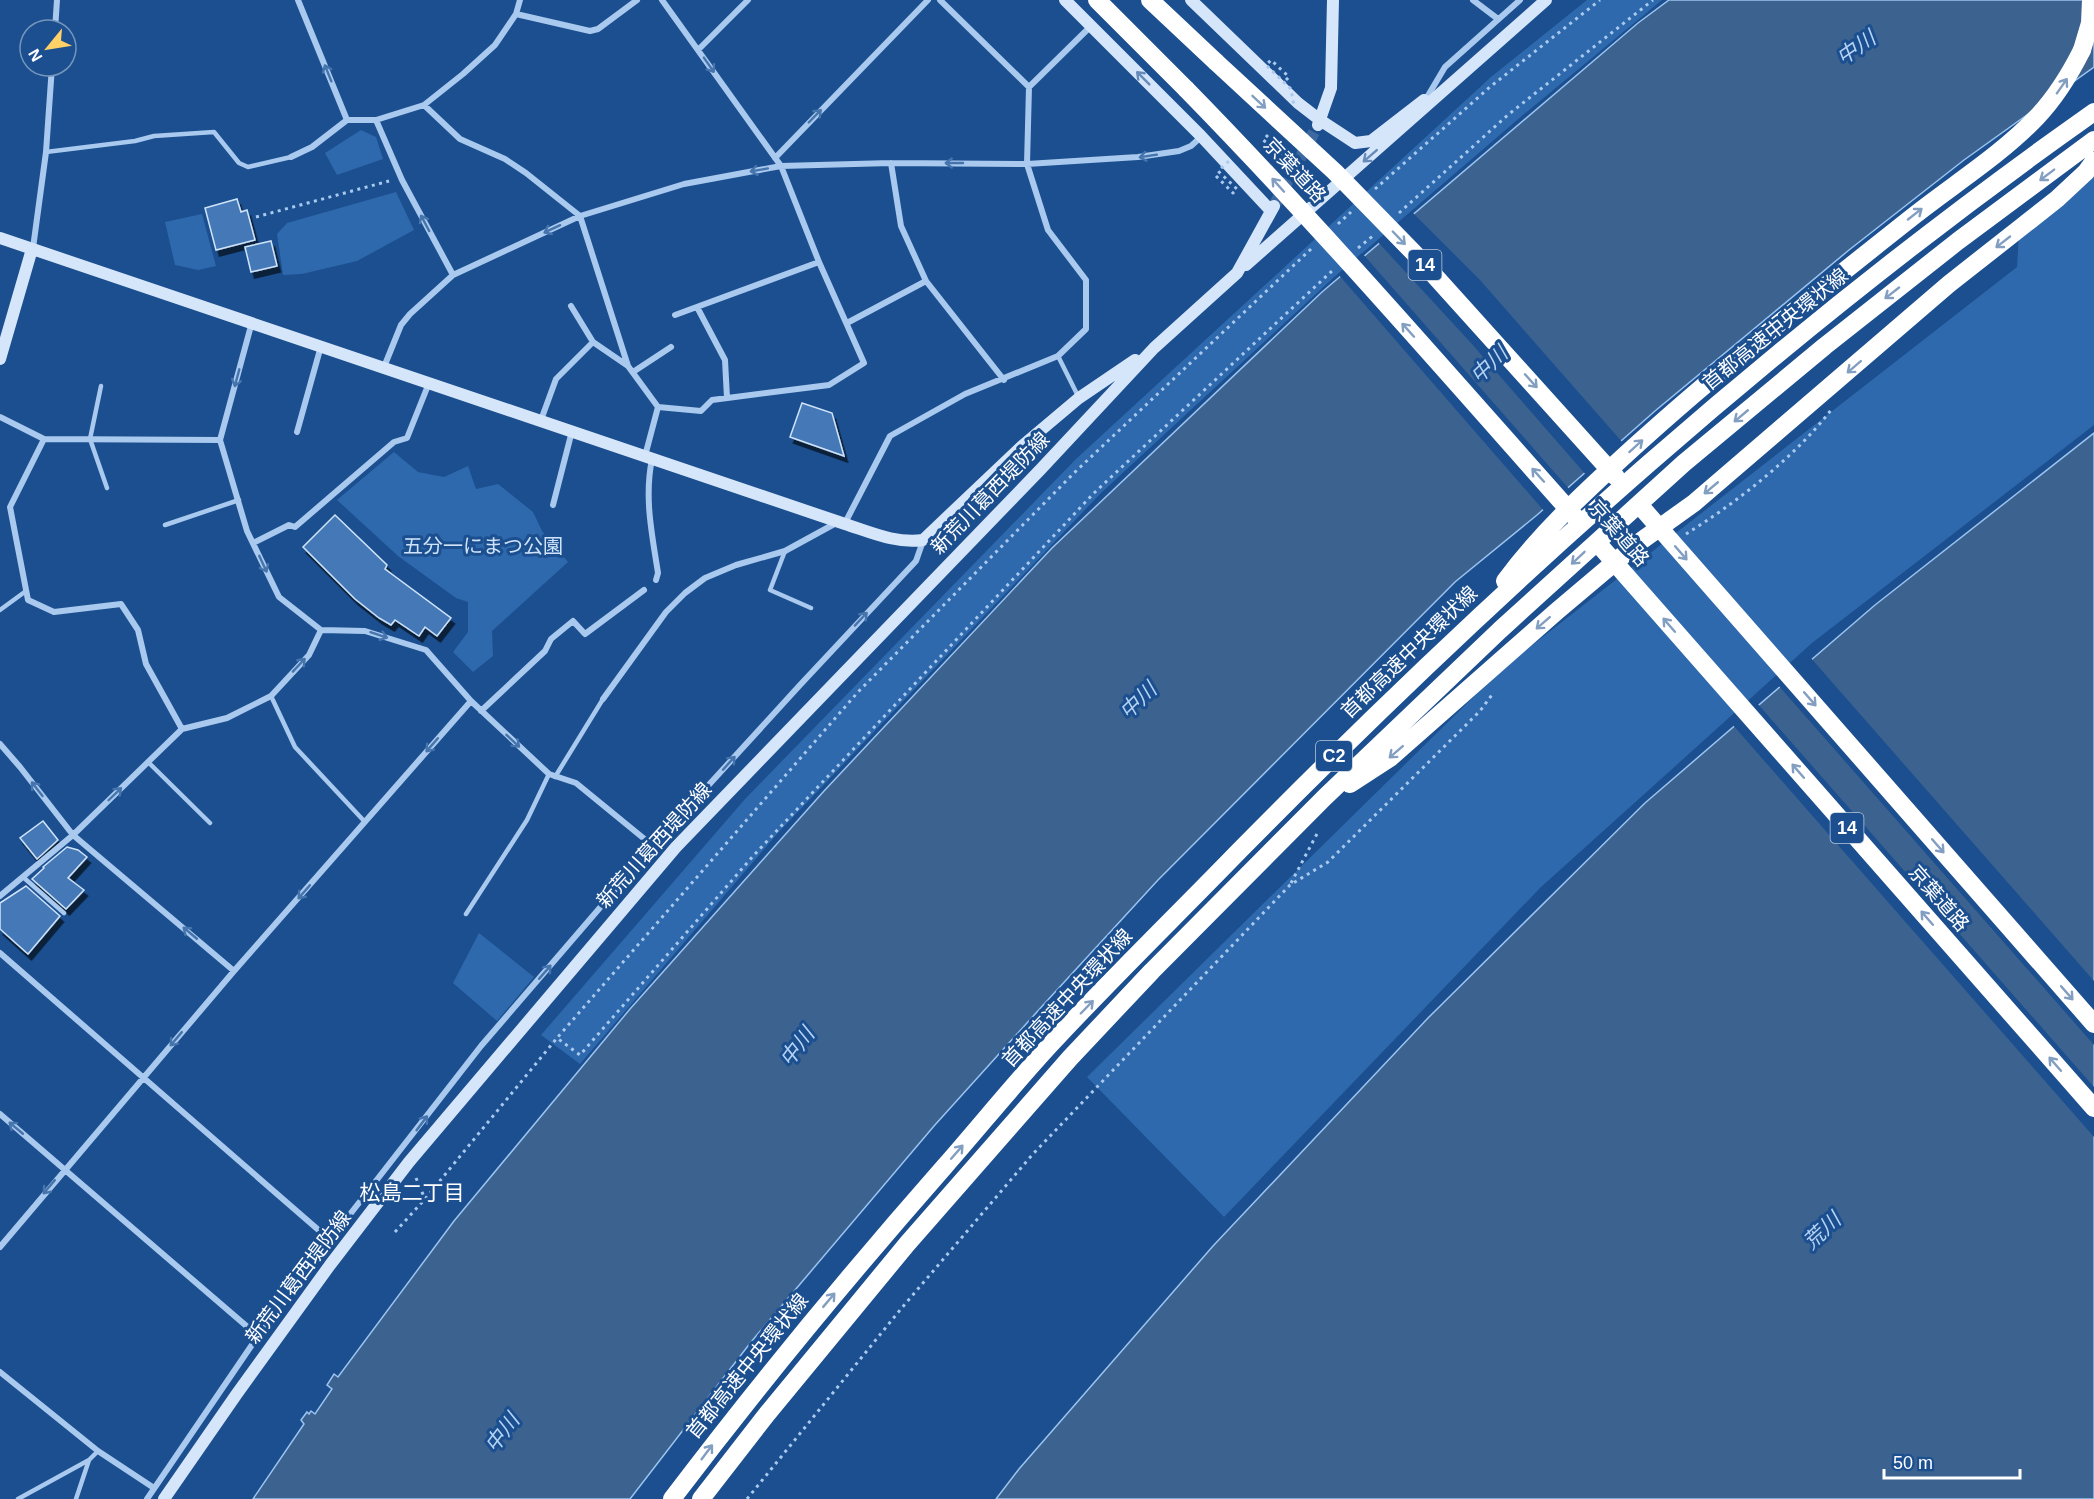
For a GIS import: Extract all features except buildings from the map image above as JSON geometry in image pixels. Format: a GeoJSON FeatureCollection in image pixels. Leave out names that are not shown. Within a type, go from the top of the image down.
{"type":"FeatureCollection","features":[{"type":"Feature","properties":{"kind":"highway","name":"京葉道路"},"geometry":{"type":"LineString","coordinates":[[1097,0],[1186,89],[1303,212],[1577,519],[2094,1108]]}},
{"type":"Feature","properties":{"kind":"highway","name":"京葉道路"},"geometry":{"type":"LineString","coordinates":[[1150,0],[1335,172],[1415,254],[1620,481],[2094,1024]]}},
{"type":"Feature","properties":{"kind":"highway"},"geometry":{"type":"LineString","coordinates":[[1483,612],[1520,561],[1587,490],[1670,414],[1911,218],[2014,139],[2037,118],[2069,76],[2082,50],[2090,22],[2091,0]]}},
{"type":"Feature","properties":{"kind":"highway","name":"首都高速中央環状線"},"geometry":{"type":"LineString","coordinates":[[672,1499],[816,1315],[1049,1046],[1301,789],[1483,612],[1667,448],[1808,329],[1943,223],[2094,112]]}},
{"type":"Feature","properties":{"kind":"highway","name":"C2"},"geometry":{"type":"LineString","coordinates":[[701,1499],[766,1414],[900,1253],[1070,1058],[1152,971],[1312,811],[1500,630],[1684,463],[1825,346],[1949,248],[2094,140]]}},
{"type":"Feature","properties":{"kind":"highway"},"geometry":{"type":"LineString","coordinates":[[1312,811],[1390,758],[1634,546],[1694,503],[1949,284],[2057,199],[2086,172],[2094,161]]}},
{"type":"Feature","properties":{"kind":"main road"},"geometry":{"type":"LineString","coordinates":[[1065,0],[1202,136]]}},
{"type":"Feature","properties":{"kind":"main road","name":"新荒川葛西堤防線"},"geometry":{"type":"LineString","coordinates":[[1191,0],[1319,123],[1355,142],[1371,141],[1426,99],[1445,89]]}},
{"type":"Feature","properties":{"kind":"main road"},"geometry":{"type":"LineString","coordinates":[[1319,123],[1331,88],[1333,0]]}},
{"type":"Feature","properties":{"kind":"main road","name":"新荒川葛西堤防線"},"geometry":{"type":"LineString","coordinates":[[164,1499],[236,1395],[409,1162],[676,847],[1040,470],[1154,348],[1546,0]]}},
{"type":"Feature","properties":{"kind":"main road","name":"新荒川葛西堤防線"},"geometry":{"type":"LineString","coordinates":[[1202,136],[1273,208],[1237,273]]}},
{"type":"Feature","properties":{"kind":"main road"},"geometry":{"type":"LineString","coordinates":[[0,238],[842,523],[894,540],[911,542],[923,540],[1022,446],[1079,398],[1154,348]]}},
{"type":"Feature","properties":{"kind":"main road"},"geometry":{"type":"LineString","coordinates":[[0,358],[33,249]]}},
{"type":"Feature","properties":{"kind":"street"},"geometry":{"type":"LineString","coordinates":[[56,18],[57,0]]}},
{"type":"Feature","properties":{"kind":"street"},"geometry":{"type":"LineString","coordinates":[[298,0],[347,120]]}},
{"type":"Feature","properties":{"kind":"street"},"geometry":{"type":"LineString","coordinates":[[291,157],[312,147],[347,120],[376,120],[424,105],[495,45],[516,14],[520,0]]}},
{"type":"Feature","properties":{"kind":"street"},"geometry":{"type":"LineString","coordinates":[[516,14],[590,31],[598,29],[638,0]]}},
{"type":"Feature","properties":{"kind":"street"},"geometry":{"type":"LineString","coordinates":[[658,407],[701,411],[712,400],[829,385],[864,363],[819,262],[781,166],[662,0]]}},
{"type":"Feature","properties":{"kind":"street"},"geometry":{"type":"LineString","coordinates":[[698,50],[748,0]]}},
{"type":"Feature","properties":{"kind":"street"},"geometry":{"type":"LineString","coordinates":[[775,158],[928,0]]}},
{"type":"Feature","properties":{"kind":"street"},"geometry":{"type":"LineString","coordinates":[[940,0],[1029,87]]}},
{"type":"Feature","properties":{"kind":"street"},"geometry":{"type":"LineString","coordinates":[[1473,0],[1498,19]]}},
{"type":"Feature","properties":{"kind":"street"},"geometry":{"type":"LineString","coordinates":[[1426,99],[1445,67],[1520,0]]}},
{"type":"Feature","properties":{"kind":"street"},"geometry":{"type":"LineString","coordinates":[[603,699],[666,612],[685,593],[705,578],[785,551],[842,523],[890,436],[965,394],[1058,356],[1086,329],[1086,280],[1048,230],[1027,164],[1029,87],[1091,26]]}},
{"type":"Feature","properties":{"kind":"street"},"geometry":{"type":"LineString","coordinates":[[33,249],[46,152],[51,78]]}},
{"type":"Feature","properties":{"kind":"street"},"geometry":{"type":"LineString","coordinates":[[424,105],[460,139],[505,159],[580,216],[628,366]]}},
{"type":"Feature","properties":{"kind":"street"},"geometry":{"type":"LineString","coordinates":[[376,120],[402,180],[453,275]]}},
{"type":"Feature","properties":{"kind":"street"},"geometry":{"type":"LineString","coordinates":[[384,368],[401,325],[453,275],[580,216],[684,184],[781,166],[1027,164],[1138,158],[1179,151],[1191,146],[1202,136]]}},
{"type":"Feature","properties":{"kind":"street"},"geometry":{"type":"LineString","coordinates":[[891,164],[901,226],[926,281],[1004,380]]}},
{"type":"Feature","properties":{"kind":"street"},"geometry":{"type":"LineString","coordinates":[[675,315],[819,262]]}},
{"type":"Feature","properties":{"kind":"street"},"geometry":{"type":"LineString","coordinates":[[847,322],[926,281]]}},
{"type":"Feature","properties":{"kind":"street"},"geometry":{"type":"LineString","coordinates":[[571,306],[593,342],[628,366],[658,407],[648,457],[647,495],[658,573],[656,579]]}},
{"type":"Feature","properties":{"kind":"street"},"geometry":{"type":"LineString","coordinates":[[697,307],[725,360],[727,398]]}},
{"type":"Feature","properties":{"kind":"street"},"geometry":{"type":"LineString","coordinates":[[252,322],[220,440],[248,531],[279,597],[321,630],[365,631],[426,650],[471,701],[552,776],[576,783],[653,846]]}},
{"type":"Feature","properties":{"kind":"street"},"geometry":{"type":"LineString","coordinates":[[541,420],[556,379],[593,342]]}},
{"type":"Feature","properties":{"kind":"street"},"geometry":{"type":"LineString","coordinates":[[297,432],[321,346]]}},
{"type":"Feature","properties":{"kind":"street"},"geometry":{"type":"LineString","coordinates":[[633,372],[671,347]]}},
{"type":"Feature","properties":{"kind":"street"},"geometry":{"type":"LineString","coordinates":[[253,543],[289,525],[295,527],[394,442],[407,438],[430,383]]}},
{"type":"Feature","properties":{"kind":"street"},"geometry":{"type":"LineString","coordinates":[[0,417],[44,439],[220,440]]}},
{"type":"Feature","properties":{"kind":"street"},"geometry":{"type":"LineString","coordinates":[[553,505],[572,430]]}},
{"type":"Feature","properties":{"kind":"street"},"geometry":{"type":"LineString","coordinates":[[44,439],[10,507],[28,600],[54,612],[121,604],[138,630],[146,664],[182,729]]}},
{"type":"Feature","properties":{"kind":"street"},"geometry":{"type":"LineString","coordinates":[[147,1499],[258,1336],[481,1046],[653,846],[916,561],[923,540]]}},
{"type":"Feature","properties":{"kind":"street"},"geometry":{"type":"LineString","coordinates":[[481,711],[545,651],[551,639],[573,621],[585,634],[644,590]]}},
{"type":"Feature","properties":{"kind":"street"},"geometry":{"type":"LineString","coordinates":[[0,896],[73,835],[182,729],[227,718],[271,696],[309,655],[321,630]]}},
{"type":"Feature","properties":{"kind":"street"},"geometry":{"type":"LineString","coordinates":[[0,1247],[234,971],[471,701]]}},
{"type":"Feature","properties":{"kind":"street"},"geometry":{"type":"LineString","coordinates":[[0,744],[73,835],[234,971]]}},
{"type":"Feature","properties":{"kind":"street"},"geometry":{"type":"LineString","coordinates":[[0,953],[142,1079],[330,1240]]}},
{"type":"Feature","properties":{"kind":"street"},"geometry":{"type":"LineString","coordinates":[[0,1114],[258,1336]]}},
{"type":"Feature","properties":{"kind":"street"},"geometry":{"type":"LineString","coordinates":[[398,1154],[409,1162]]}},
{"type":"Feature","properties":{"kind":"street"},"geometry":{"type":"LineString","coordinates":[[0,1372],[98,1451],[154,1488]]}},
{"type":"Feature","properties":{"kind":"lane"},"geometry":{"type":"LineString","coordinates":[[46,152],[135,141],[154,136],[213,132],[239,163],[248,167],[291,157]]}},
{"type":"Feature","properties":{"kind":"lane"},"geometry":{"type":"LineString","coordinates":[[1058,356],[1079,398]]}},
{"type":"Feature","properties":{"kind":"lane"},"geometry":{"type":"LineString","coordinates":[[101,386],[90,439],[107,488]]}},
{"type":"Feature","properties":{"kind":"lane"},"geometry":{"type":"LineString","coordinates":[[165,525],[238,500]]}},
{"type":"Feature","properties":{"kind":"lane"},"geometry":{"type":"LineString","coordinates":[[785,551],[770,590],[811,608]]}},
{"type":"Feature","properties":{"kind":"lane"},"geometry":{"type":"LineString","coordinates":[[0,610],[26,591]]}},
{"type":"Feature","properties":{"kind":"lane"},"geometry":{"type":"LineString","coordinates":[[271,696],[295,747],[364,822]]}},
{"type":"Feature","properties":{"kind":"lane"},"geometry":{"type":"LineString","coordinates":[[466,914],[603,699]]}},
{"type":"Feature","properties":{"kind":"lane"},"geometry":{"type":"LineString","coordinates":[[148,762],[210,823]]}},
{"type":"Feature","properties":{"kind":"lane"},"geometry":{"type":"LineString","coordinates":[[23,877],[64,913]]}},
{"type":"Feature","properties":{"kind":"lane"},"geometry":{"type":"LineString","coordinates":[[18,1499],[89,1460],[98,1451]]}},
{"type":"Feature","properties":{"kind":"lane"},"geometry":{"type":"LineString","coordinates":[[76,1499],[89,1460]]}},
{"type":"Feature","properties":{"kind":"path"},"geometry":{"type":"LineString","coordinates":[[1368,196],[1490,87],[1600,0]]}},
{"type":"Feature","properties":{"kind":"path"},"geometry":{"type":"LineString","coordinates":[[1392,219],[1509,114],[1653,0]]}},
{"type":"Feature","properties":{"kind":"path"},"geometry":{"type":"LineString","coordinates":[[1286,80],[1289,77],[1271,60],[1266,65],[1291,89],[1294,106]]}},
{"type":"Feature","properties":{"kind":"path"},"geometry":{"type":"LineString","coordinates":[[1263,140],[1306,170]]}},
{"type":"Feature","properties":{"kind":"path"},"geometry":{"type":"LineString","coordinates":[[1216,177],[1233,193],[1237,189],[1218,171],[1231,158]]}},
{"type":"Feature","properties":{"kind":"path"},"geometry":{"type":"LineString","coordinates":[[256,217],[393,180]]}},
{"type":"Feature","properties":{"kind":"path"},"geometry":{"type":"LineString","coordinates":[[1334,228],[1351,212]]}},
{"type":"Feature","properties":{"kind":"path"},"geometry":{"type":"LineString","coordinates":[[1357,249],[1375,234]]}},
{"type":"Feature","properties":{"kind":"path"},"geometry":{"type":"LineString","coordinates":[[395,1232],[425,1199],[557,1038],[858,692],[1074,473],[1317,244]]}},
{"type":"Feature","properties":{"kind":"path"},"geometry":{"type":"LineString","coordinates":[[557,1038],[580,1055],[754,855],[1094,493],[1340,265]]}},
{"type":"Feature","properties":{"kind":"path"},"geometry":{"type":"LineString","coordinates":[[1684,536],[1723,511],[1812,435],[1833,408]]}},
{"type":"Feature","properties":{"kind":"path"},"geometry":{"type":"LineString","coordinates":[[747,1499],[900,1310],[1032,1155],[1290,885],[1328,862],[1480,711],[1500,684]]}},
{"type":"Feature","properties":{"kind":"path"},"geometry":{"type":"LineString","coordinates":[[409,1162],[425,1199]]}},
{"type":"Feature","properties":{"kind":"green space"},"geometry":{"type":"Polygon","coordinates":[[[1587,0],[1662,0],[1523,115],[1331,280],[1101,493],[777,834],[580,1064],[541,1035],[745,799],[1076,459],[1491,77],[1587,0]]]}},
{"type":"Feature","properties":{"kind":"green space"},"geometry":{"type":"Polygon","coordinates":[[[361,130],[376,137],[383,159],[337,175],[325,153],[361,130]]]}},
{"type":"Feature","properties":{"kind":"green space"},"geometry":{"type":"Polygon","coordinates":[[[2094,161],[2094,425],[1812,643],[1540,888],[1224,1217],[1087,1077],[1504,667],[2017,267],[2020,216],[2094,161]]]}},
{"type":"Feature","properties":{"kind":"green space"},"geometry":{"type":"Polygon","coordinates":[[[396,192],[414,230],[357,261],[302,274],[283,275],[277,234],[287,223],[396,192]]]}},
{"type":"Feature","properties":{"kind":"green space"},"geometry":{"type":"Polygon","coordinates":[[[202,214],[216,266],[198,270],[175,265],[165,222],[202,214]]]}},
{"type":"Feature","properties":{"kind":"green space","name":"五分一にまつ公園"},"geometry":{"type":"Polygon","coordinates":[[[394,452],[418,472],[444,477],[468,466],[476,489],[498,484],[533,512],[542,531],[568,562],[492,631],[493,656],[473,672],[453,652],[468,632],[468,602],[456,598],[398,556],[337,500],[394,452]]]}},
{"type":"Feature","properties":{"kind":"green space"},"geometry":{"type":"Polygon","coordinates":[[[479,933],[534,977],[497,1021],[453,983],[479,933]]]}},
{"type":"Feature","properties":{"kind":"water","name":"中川"},"geometry":{"type":"Polygon","coordinates":[[[1669,0],[2094,0],[2094,67],[1964,160],[1849,250],[1655,411],[1537,515],[1455,582],[1158,880],[934,1126],[751,1342],[630,1499],[253,1499],[304,1424],[301,1420],[307,1412],[309,1414],[311,1411],[315,1414],[332,1389],[327,1385],[334,1374],[338,1377],[454,1221],[630,1009],[824,791],[1052,548],[1322,292],[1638,23],[1669,0]]]}},
{"type":"Feature","properties":{"kind":"water","name":"荒川"},"geometry":{"type":"Polygon","coordinates":[[[2094,433],[2094,1499],[996,1499],[1019,1469],[1213,1246],[1428,1018],[1645,803],[1875,605],[2094,433]]]}},
{"type":"Feature","properties":{"kind":"pier"},"geometry":{"type":"Polygon","coordinates":[[[1412,212],[1480,280],[1623,443],[1587,476],[1471,343],[1377,241],[1412,212]]]}},
{"type":"Feature","properties":{"kind":"pier"},"geometry":{"type":"Polygon","coordinates":[[[1362,253],[1570,490],[1545,512],[1338,274],[1362,253]]]}},
{"type":"Feature","properties":{"kind":"pier"},"geometry":{"type":"Polygon","coordinates":[[[1810,657],[2094,981],[2094,1045],[1778,685],[1810,657]]]}},
{"type":"Feature","properties":{"kind":"pier"},"geometry":{"type":"Polygon","coordinates":[[[1757,703],[2094,1087],[2094,1137],[1732,724],[1757,703]]]}},
{"type":"Feature","properties":{"kind":"tunnel"},"geometry":{"type":"LineString","coordinates":[[1274,206],[1318,125]]}},
{"type":"Feature","properties":{"kind":"district","name":"松島二丁目"},"geometry":{"type":"Point","coordinates":[412,1193]}}]}
